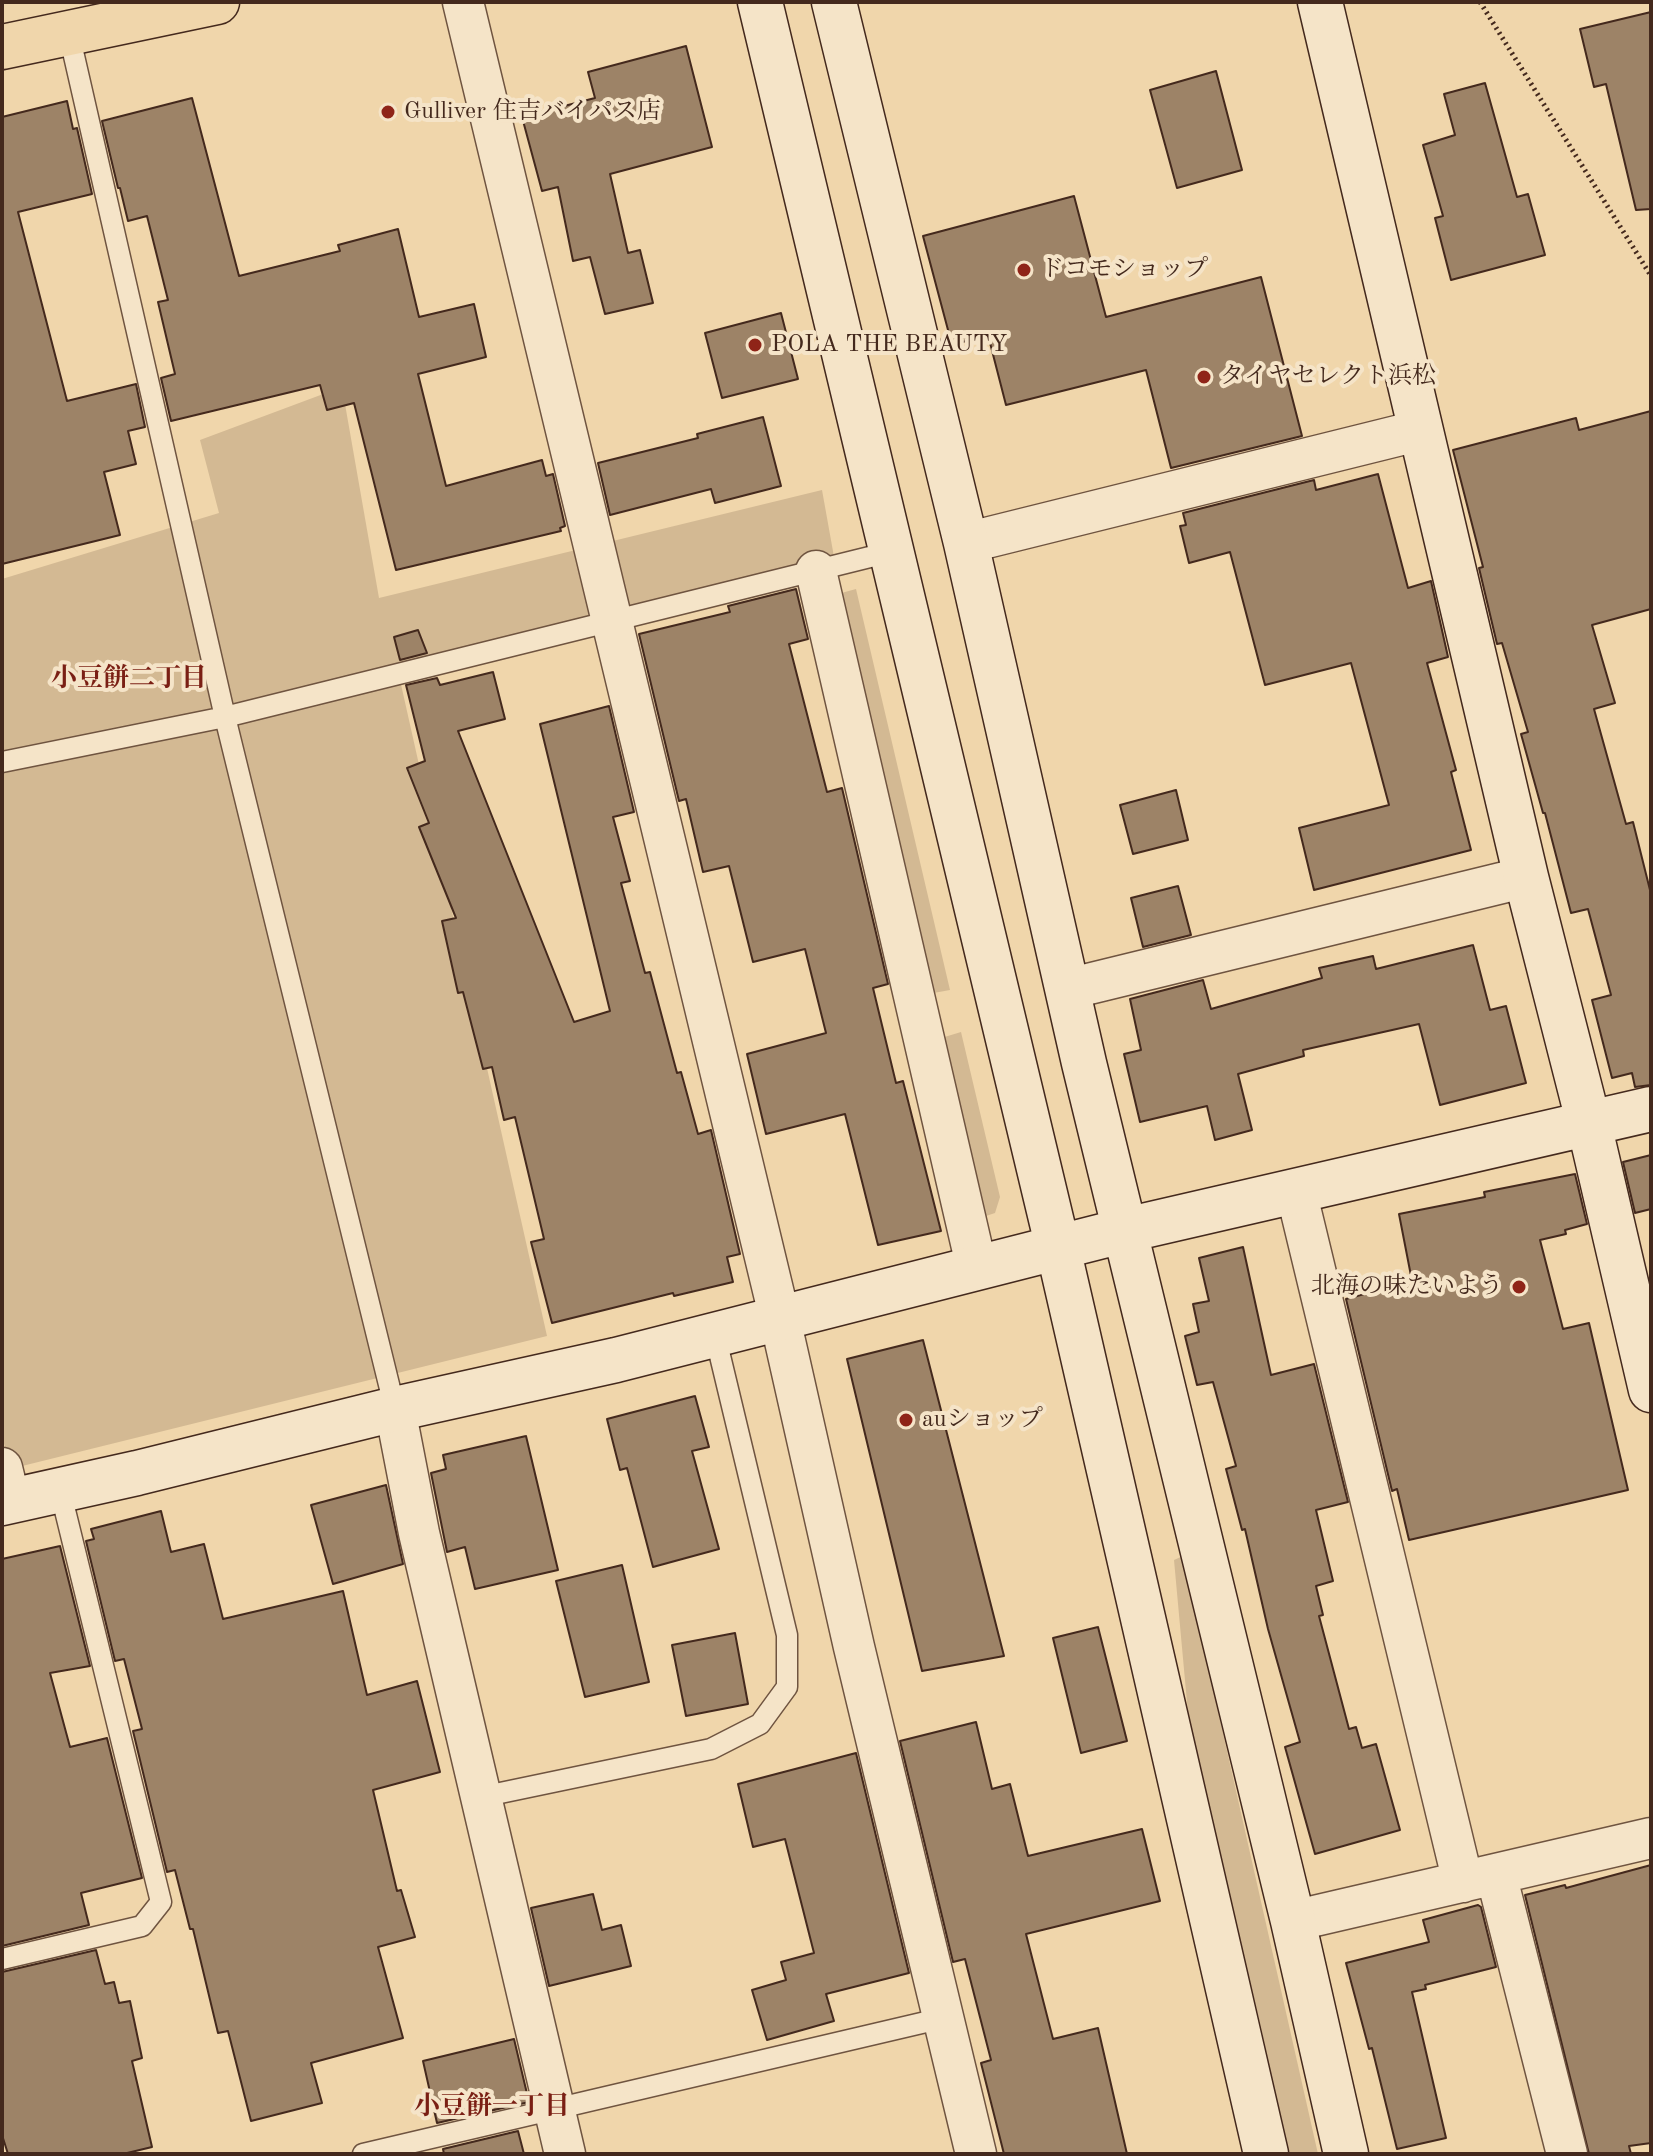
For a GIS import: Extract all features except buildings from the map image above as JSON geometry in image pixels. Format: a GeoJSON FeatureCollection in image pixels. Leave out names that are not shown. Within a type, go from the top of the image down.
{"type":"FeatureCollection","features":[{"type":"Feature","properties":{"kind":"highway"},"geometry":{"type":"LineString","coordinates":[[2,47],[217,2]]}},
{"type":"Feature","properties":{"kind":"street"},"geometry":{"type":"LineString","coordinates":[[463,2],[780,1319],[854,1647],[976,2154]]}},
{"type":"Feature","properties":{"kind":"street"},"geometry":{"type":"LineString","coordinates":[[760,2],[1058,1248],[1266,2154]]}},
{"type":"Feature","properties":{"kind":"street"},"geometry":{"type":"LineString","coordinates":[[834,2],[966,543],[1068,989],[1293,1921],[1346,2154]]}},
{"type":"Feature","properties":{"kind":"street"},"geometry":{"type":"LineString","coordinates":[[1320,2],[1526,877],[1589,1124],[1651,1390]]}},
{"type":"Feature","properties":{"kind":"street"},"geometry":{"type":"LineString","coordinates":[[966,543],[1421,430]]}},
{"type":"Feature","properties":{"kind":"street"},"geometry":{"type":"LineString","coordinates":[[816,571],[977,1269]]}},
{"type":"Feature","properties":{"kind":"street"},"geometry":{"type":"LineString","coordinates":[[1068,989],[1526,877]]}},
{"type":"Feature","properties":{"kind":"street"},"geometry":{"type":"LineString","coordinates":[[5,1491],[60,1490],[395,1409],[616,1360],[1126,1230],[1651,1109]]}},
{"type":"Feature","properties":{"kind":"street"},"geometry":{"type":"LineString","coordinates":[[1296,1191],[1480,1878],[1567,2154]]}},
{"type":"Feature","properties":{"kind":"street"},"geometry":{"type":"LineString","coordinates":[[395,1409],[419,1533],[565,2154]]}},
{"type":"Feature","properties":{"kind":"street"},"geometry":{"type":"LineString","coordinates":[[1293,1921],[1651,1838]]}},
{"type":"Feature","properties":{"kind":"lane"},"geometry":{"type":"LineString","coordinates":[[69,34],[225,717],[395,1409]]}},
{"type":"Feature","properties":{"kind":"lane"},"geometry":{"type":"LineString","coordinates":[[2,762],[225,717],[890,552]]}},
{"type":"Feature","properties":{"kind":"lane"},"geometry":{"type":"LineString","coordinates":[[481,1797],[711,1749],[760,1724],[787,1687],[787,1635],[715,1335]]}},
{"type":"Feature","properties":{"kind":"lane"},"geometry":{"type":"LineString","coordinates":[[2,1959],[142,1926],[161,1902],[60,1490]]}},
{"type":"Feature","properties":{"kind":"lane"},"geometry":{"type":"LineString","coordinates":[[363,2154],[943,2018]]}},
{"type":"Feature","properties":{"kind":"path"},"geometry":{"type":"LineString","coordinates":[[1480,2],[1651,276]]}},
{"type":"Feature","properties":{"kind":"shaded area"},"geometry":{"type":"Polygon","coordinates":[[[342,387],[379,598],[822,490],[836,568],[398,671],[547,1336],[10,1469],[2,1435],[2,579],[219,513],[200,440],[342,387]]]}},
{"type":"Feature","properties":{"kind":"shaded area"},"geometry":{"type":"Polygon","coordinates":[[[856,589],[950,990],[928,994],[834,595],[856,589]]]}},
{"type":"Feature","properties":{"kind":"shaded area"},"geometry":{"type":"Polygon","coordinates":[[[961,1032],[1000,1197],[995,1213],[983,1217],[938,1039],[961,1032]]]}},
{"type":"Feature","properties":{"kind":"shaded area"},"geometry":{"type":"Polygon","coordinates":[[[1183,1556],[1318,2154],[1287,2154],[1261,2027],[1190,1735],[1174,1560],[1183,1556]]]}},
{"type":"Feature","properties":{"kind":"place","name":"Gulliver 住吉バイパス店"},"geometry":{"type":"Point","coordinates":[388,112]}},
{"type":"Feature","properties":{"kind":"place","name":"ドコモショップ"},"geometry":{"type":"Point","coordinates":[1024,270]}},
{"type":"Feature","properties":{"kind":"place","name":"POLA THE BEAUTY"},"geometry":{"type":"Point","coordinates":[755,345]}},
{"type":"Feature","properties":{"kind":"place","name":"タイヤセレクト浜松"},"geometry":{"type":"Point","coordinates":[1204,377]}},
{"type":"Feature","properties":{"kind":"place","name":"北海の味たいよう"},"geometry":{"type":"Point","coordinates":[1519,1287]}},
{"type":"Feature","properties":{"kind":"place","name":"auショップ"},"geometry":{"type":"Point","coordinates":[906,1420]}},
{"type":"Feature","properties":{"kind":"district","name":"小豆餅二丁目"},"geometry":{"type":"Point","coordinates":[129,679]}},
{"type":"Feature","properties":{"kind":"district","name":"小豆餅一丁目"},"geometry":{"type":"Point","coordinates":[492,2107]}}]}
